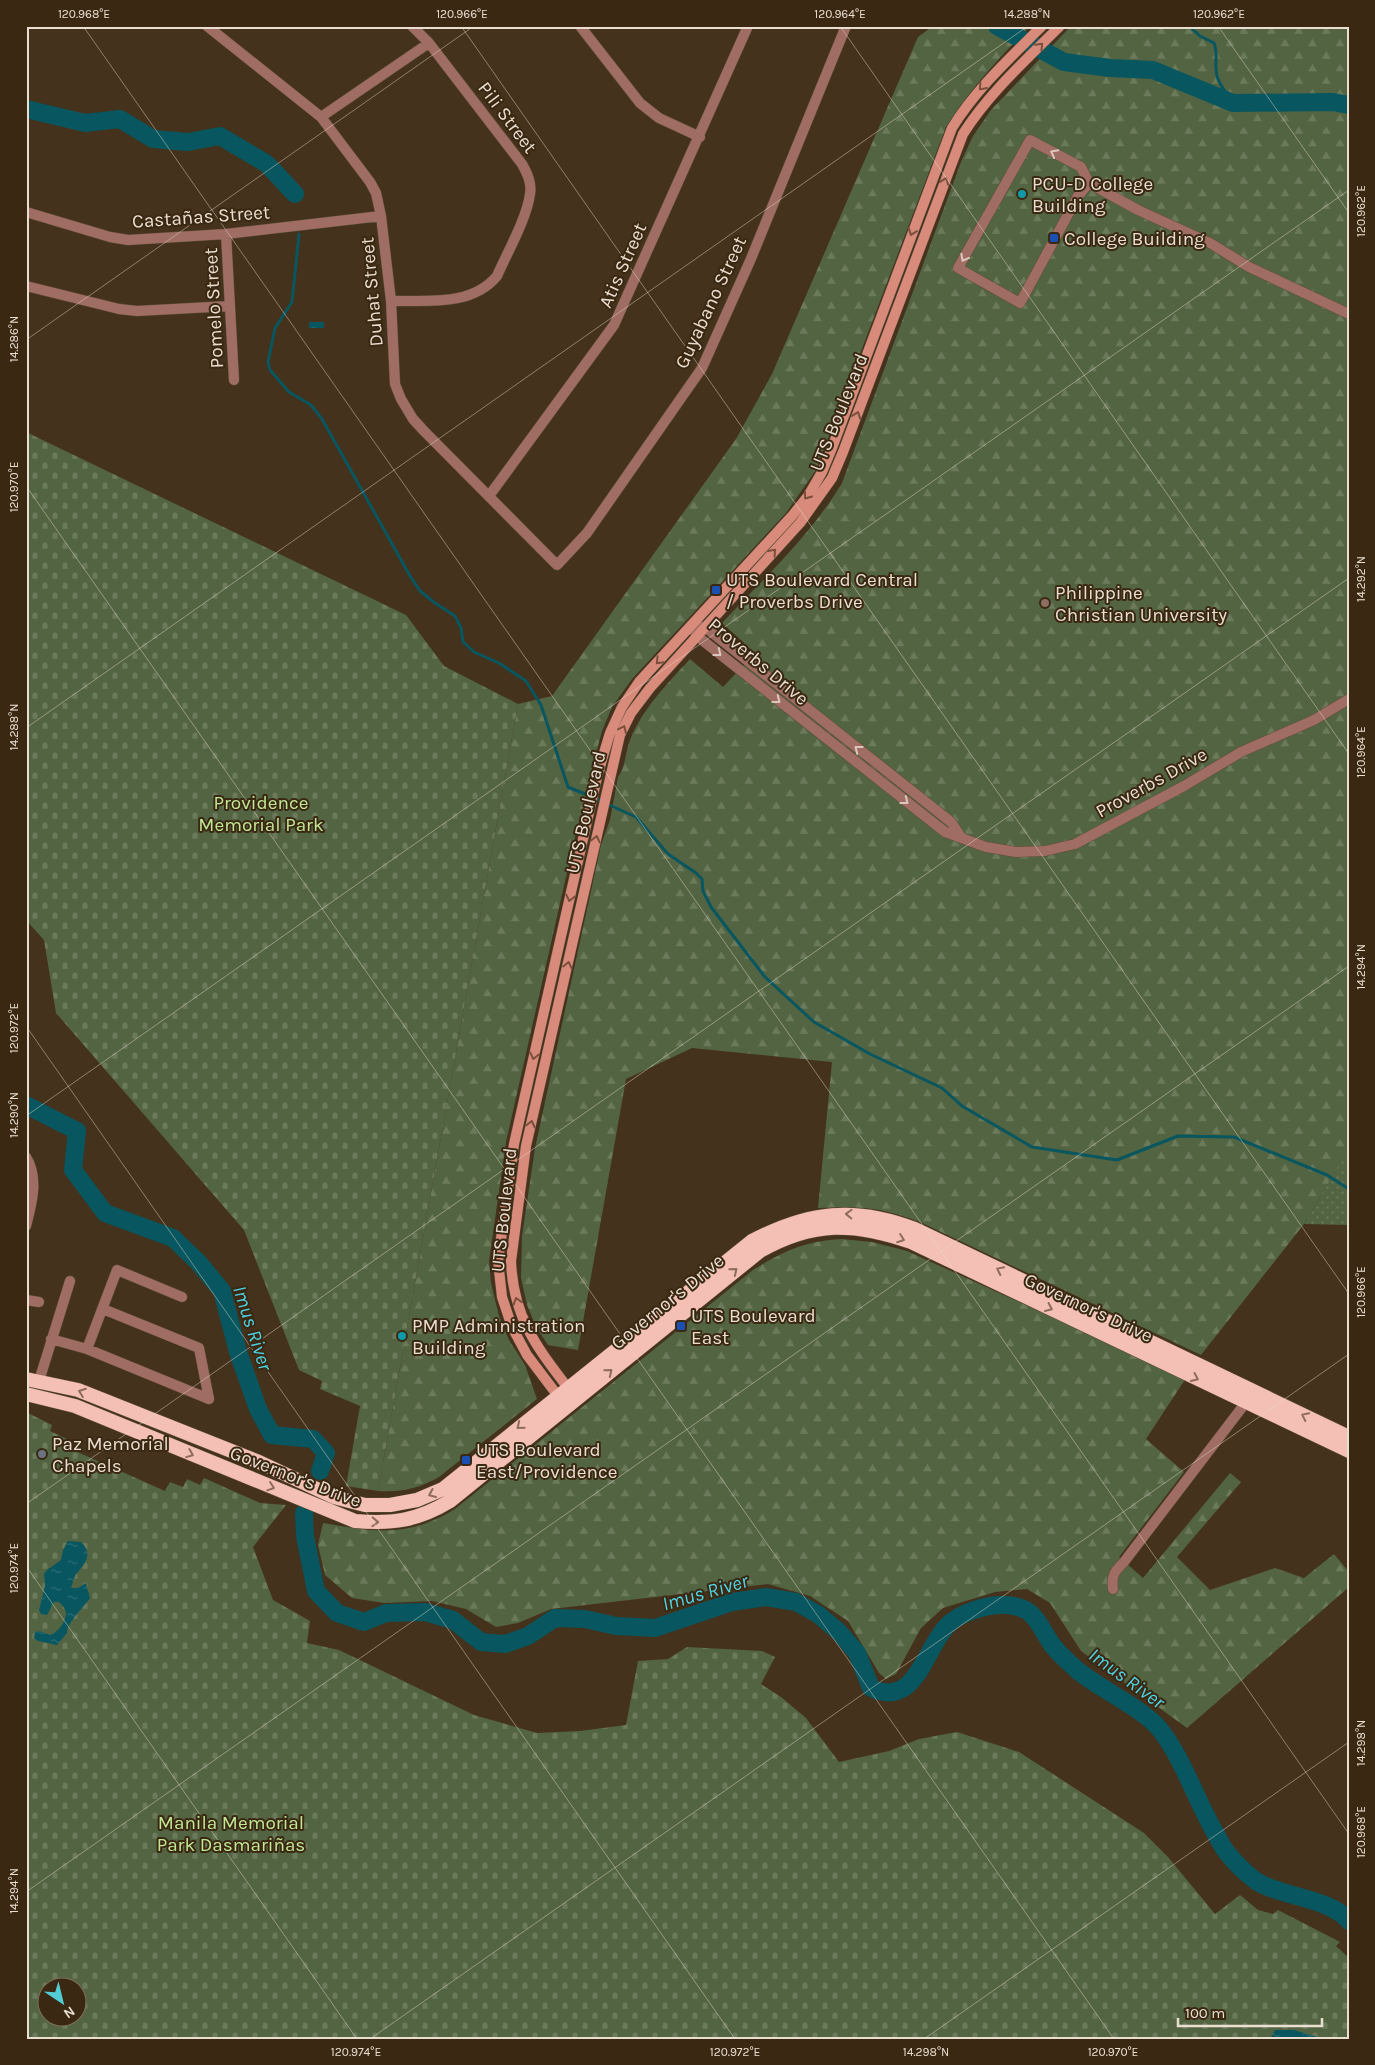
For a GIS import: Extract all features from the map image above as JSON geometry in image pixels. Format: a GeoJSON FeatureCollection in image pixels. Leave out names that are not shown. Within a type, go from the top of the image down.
{"type":"FeatureCollection","features":[{"type":"Feature","properties":{"kind":"highway","name":"Governor's Drive"},"geometry":{"type":"LineString","coordinates":[[32,1380],[78,1390],[259,1462],[334,1497],[365,1505],[390,1505],[431,1495],[443,1489],[752,1241],[792,1222],[840,1214],[876,1217],[915,1229],[1250,1397],[1349,1451]]}},
{"type":"Feature","properties":{"kind":"highway","name":"Governor's Drive"},"geometry":{"type":"LineString","coordinates":[[26,1394],[75,1406],[250,1480],[292,1494],[355,1521],[376,1523],[406,1520],[434,1510],[480,1477],[760,1251],[795,1234],[841,1227],[874,1231],[910,1242],[1250,1397],[1349,1437]]}},
{"type":"Feature","properties":{"kind":"main road","name":"UTS Boulevard"},"geometry":{"type":"LineString","coordinates":[[572,1402],[527,1355],[512,1327],[502,1297],[498,1261],[514,1144],[598,773],[610,733],[622,707],[639,682],[792,516],[808,496],[822,472],[952,128],[966,105],[1042,26]]}},
{"type":"Feature","properties":{"kind":"main road","name":"UTS Boulevard"},"geometry":{"type":"LineString","coordinates":[[563,1392],[524,1323],[513,1287],[511,1261],[526,1146],[620,735],[631,713],[650,688],[800,523],[832,478],[963,134],[978,111],[1058,28]]}},
{"type":"Feature","properties":{"kind":"street","name":"Duhat Street"},"geometry":{"type":"LineString","coordinates":[[208,26],[321,117],[370,182],[376,193],[381,216],[391,300],[395,384],[401,400],[414,419],[557,565]]}},
{"type":"Feature","properties":{"kind":"street","name":"Pili Street"},"geometry":{"type":"LineString","coordinates":[[391,300],[459,299],[476,293],[490,285],[501,268],[526,211],[530,192],[528,176],[522,164],[429,43],[412,26]]}},
{"type":"Feature","properties":{"kind":"street"},"geometry":{"type":"LineString","coordinates":[[580,26],[640,103],[659,118],[700,137]]}},
{"type":"Feature","properties":{"kind":"street","name":"Atis Street"},"geometry":{"type":"LineString","coordinates":[[489,496],[614,325],[700,137],[748,26]]}},
{"type":"Feature","properties":{"kind":"street","name":"Guyabano Street"},"geometry":{"type":"LineString","coordinates":[[557,565],[587,532],[702,368],[750,261],[846,26]]}},
{"type":"Feature","properties":{"kind":"street"},"geometry":{"type":"LineString","coordinates":[[321,117],[429,43]]}},
{"type":"Feature","properties":{"kind":"street"},"geometry":{"type":"LineString","coordinates":[[1089,183],[1078,196],[1020,303],[958,268],[1030,140],[1081,167],[1089,183],[1138,210],[1210,243],[1249,267],[1349,314]]}},
{"type":"Feature","properties":{"kind":"street","name":"Castañas Street"},"geometry":{"type":"LineString","coordinates":[[26,212],[110,237],[128,240],[226,234],[381,216]]}},
{"type":"Feature","properties":{"kind":"street","name":"Pomelo Street"},"geometry":{"type":"LineString","coordinates":[[226,234],[234,380]]}},
{"type":"Feature","properties":{"kind":"street"},"geometry":{"type":"LineString","coordinates":[[26,286],[119,309],[137,311],[230,306]]}},
{"type":"Feature","properties":{"kind":"street","name":"Proverbs Drive"},"geometry":{"type":"LineString","coordinates":[[692,626],[705,627],[951,822],[961,837]]}},
{"type":"Feature","properties":{"kind":"street","name":"Proverbs Drive"},"geometry":{"type":"LineString","coordinates":[[692,626],[697,636],[945,832],[986,846],[1016,852],[1045,850],[1075,844],[1184,786],[1241,752],[1314,720],[1349,699]]}},
{"type":"Feature","properties":{"kind":"street"},"geometry":{"type":"LineString","coordinates":[[26,1157],[30,1164],[34,1188],[26,1226]]}},
{"type":"Feature","properties":{"kind":"street"},"geometry":{"type":"LineString","coordinates":[[87,1349],[117,1270],[182,1297]]}},
{"type":"Feature","properties":{"kind":"street"},"geometry":{"type":"LineString","coordinates":[[32,1380],[51,1339],[70,1281]]}},
{"type":"Feature","properties":{"kind":"street"},"geometry":{"type":"LineString","coordinates":[[26,1300],[39,1302]]}},
{"type":"Feature","properties":{"kind":"street"},"geometry":{"type":"LineString","coordinates":[[51,1339],[87,1349],[209,1399],[199,1348],[103,1309]]}},
{"type":"Feature","properties":{"kind":"street"},"geometry":{"type":"LineString","coordinates":[[1113,1589],[1111,1578],[1114,1572],[1124,1562],[1250,1397]]}},
{"type":"Feature","properties":{"kind":"green space"},"geometry":{"type":"Polygon","coordinates":[[[933,26],[1030,26],[975,87],[946,127],[816,470],[786,513],[632,679],[612,707],[602,731],[582,815],[578,824],[506,1142],[489,1261],[491,1283],[499,1316],[509,1340],[525,1365],[537,1399],[439,1477],[410,1489],[378,1491],[518,704],[552,696],[736,439],[772,374],[918,37],[933,26]]]}},
{"type":"Feature","properties":{"kind":"green space","name":"Philippine Christian University"},"geometry":{"type":"Polygon","coordinates":[[[1071,26],[1349,26],[1349,1150],[1304,1224],[1201,1355],[920,1222],[881,1210],[846,1207],[818,1208],[832,1062],[692,1048],[626,1079],[578,1350],[548,1345],[536,1327],[527,1305],[521,1278],[522,1236],[535,1148],[601,845],[610,820],[618,777],[623,769],[628,745],[635,728],[649,707],[664,687],[690,659],[723,687],[755,653],[722,623],[801,539],[842,483],[961,162],[973,136],[991,110],[1071,26]]]}},
{"type":"Feature","properties":{"kind":"green space","name":"Providence Memorial Park"},"geometry":{"type":"Polygon","coordinates":[[[26,432],[406,615],[444,666],[518,704],[378,1491],[346,1486],[360,1406],[320,1389],[322,1381],[299,1370],[244,1230],[56,1013],[44,940],[26,920],[26,432]]]}},
{"type":"Feature","properties":{"kind":"green space"},"geometry":{"type":"Polygon","coordinates":[[[1349,1150],[1349,1225],[1304,1224],[1347,1152],[1349,1150]]]}},
{"type":"Feature","properties":{"kind":"green space"},"geometry":{"type":"Polygon","coordinates":[[[841,1239],[872,1242],[907,1251],[1186,1378],[1146,1439],[1184,1472],[1119,1557],[1143,1578],[1230,1473],[1241,1482],[1177,1557],[1210,1590],[1275,1568],[1304,1578],[1334,1554],[1349,1572],[1349,1587],[1187,1728],[1081,1651],[1050,1603],[1027,1589],[995,1592],[943,1608],[921,1628],[896,1674],[886,1679],[879,1673],[848,1621],[810,1596],[768,1584],[551,1609],[518,1623],[496,1627],[466,1609],[432,1601],[384,1603],[352,1598],[325,1575],[318,1545],[323,1523],[359,1529],[406,1529],[422,1525],[455,1509],[753,1270],[774,1257],[795,1248],[817,1242],[841,1239]]]}},
{"type":"Feature","properties":{"kind":"green space","name":"Manila Memorial Park Dasmariñas"},"geometry":{"type":"Polygon","coordinates":[[[26,1412],[52,1425],[50,1431],[67,1439],[64,1446],[165,1491],[170,1482],[183,1487],[187,1479],[200,1485],[204,1478],[260,1503],[286,1505],[253,1547],[273,1600],[310,1621],[307,1643],[339,1650],[474,1715],[537,1733],[580,1731],[626,1725],[638,1661],[668,1659],[687,1647],[762,1651],[775,1657],[761,1684],[781,1697],[806,1718],[839,1762],[889,1751],[919,1739],[957,1732],[1019,1752],[1144,1833],[1168,1857],[1215,1914],[1240,1895],[1258,1910],[1273,1914],[1278,1910],[1340,1942],[1336,1946],[1349,1958],[1349,2039],[26,2039],[26,1412]]]}},
{"type":"Feature","properties":{"kind":"water"},"geometry":{"type":"Polygon","coordinates":[[[309,322],[324,322],[324,328],[309,328],[309,322]]]}},
{"type":"Feature","properties":{"kind":"water"},"geometry":{"type":"Polygon","coordinates":[[[68,1541],[81,1542],[87,1550],[87,1558],[75,1576],[71,1588],[78,1588],[86,1583],[90,1598],[72,1620],[67,1633],[57,1645],[38,1641],[34,1638],[35,1632],[39,1631],[50,1635],[53,1634],[59,1629],[65,1619],[66,1611],[59,1602],[54,1602],[47,1615],[41,1614],[39,1610],[45,1586],[44,1574],[61,1560],[63,1550],[68,1541]]]}},
{"type":"Feature","properties":{"kind":"water"},"geometry":{"type":"Polygon","coordinates":[[[1275,2030],[1294,2030],[1324,2039],[1270,2039],[1275,2030]]]}},
{"type":"Feature","properties":{"kind":"waterway"},"geometry":{"type":"LineString","coordinates":[[997,26],[1064,62],[1110,68],[1153,70],[1233,103],[1333,102],[1349,105]]}},
{"type":"Feature","properties":{"kind":"waterway"},"geometry":{"type":"LineString","coordinates":[[1189,26],[1200,36],[1214,43],[1218,79],[1233,103]]}},
{"type":"Feature","properties":{"kind":"waterway"},"geometry":{"type":"LineString","coordinates":[[26,109],[85,123],[120,119],[153,139],[188,142],[220,136],[267,164],[295,194]]}},
{"type":"Feature","properties":{"kind":"waterway"},"geometry":{"type":"LineString","coordinates":[[299,234],[292,302],[275,328],[268,362],[270,370],[289,392],[311,405],[322,419],[420,591],[455,616],[461,628],[463,642],[474,652],[499,663],[526,681],[541,705],[568,787],[602,801]]}},
{"type":"Feature","properties":{"kind":"waterway"},"geometry":{"type":"LineString","coordinates":[[607,804],[636,817],[668,854],[702,879],[703,891],[711,907],[765,977],[814,1022],[870,1054],[942,1088],[962,1106],[1032,1147],[1117,1160],[1178,1136],[1234,1137],[1327,1175],[1349,1189]]}},
{"type":"Feature","properties":{"kind":"waterway","name":"Imus River"},"geometry":{"type":"LineString","coordinates":[[26,1105],[77,1131],[73,1170],[105,1213],[173,1238],[199,1263],[222,1291],[238,1352],[258,1409],[272,1435],[313,1439],[326,1453],[320,1471]]}},
{"type":"Feature","properties":{"kind":"waterway","name":"Imus River"},"geometry":{"type":"LineString","coordinates":[[304,1513],[305,1536],[316,1591],[337,1613],[364,1622],[386,1613],[425,1612],[453,1620],[481,1642],[505,1644],[528,1636],[555,1618],[585,1619],[616,1626],[655,1628],[732,1602],[766,1597],[796,1602],[819,1615],[839,1632],[857,1653],[871,1688],[886,1692],[898,1691],[908,1684],[917,1674],[938,1637],[951,1622],[973,1610],[990,1606],[1005,1605],[1023,1609],[1034,1617],[1054,1647],[1077,1670],[1145,1715],[1162,1732],[1184,1770],[1222,1846],[1242,1869],[1256,1881],[1266,1886],[1329,1907],[1349,1921]]}},
{"type":"Feature","properties":{"kind":"place","name":"PCU-D College Building"},"geometry":{"type":"Point","coordinates":[1022,194]}},
{"type":"Feature","properties":{"kind":"place","name":"College Building"},"geometry":{"type":"Point","coordinates":[1054,238]}},
{"type":"Feature","properties":{"kind":"place","name":"UTS Boulevard Central / Proverbs Drive"},"geometry":{"type":"Point","coordinates":[716,590]}},
{"type":"Feature","properties":{"kind":"place","name":"Philippine Christian University"},"geometry":{"type":"Point","coordinates":[1045,603]}},
{"type":"Feature","properties":{"kind":"place","name":"UTS Boulevard East"},"geometry":{"type":"Point","coordinates":[681,1326]}},
{"type":"Feature","properties":{"kind":"place","name":"PMP Administration Building"},"geometry":{"type":"Point","coordinates":[402,1336]}},
{"type":"Feature","properties":{"kind":"place","name":"Paz Memorial Chapels"},"geometry":{"type":"Point","coordinates":[42,1454]}},
{"type":"Feature","properties":{"kind":"place","name":"UTS Boulevard East/Providence"},"geometry":{"type":"Point","coordinates":[466,1460]}}]}
